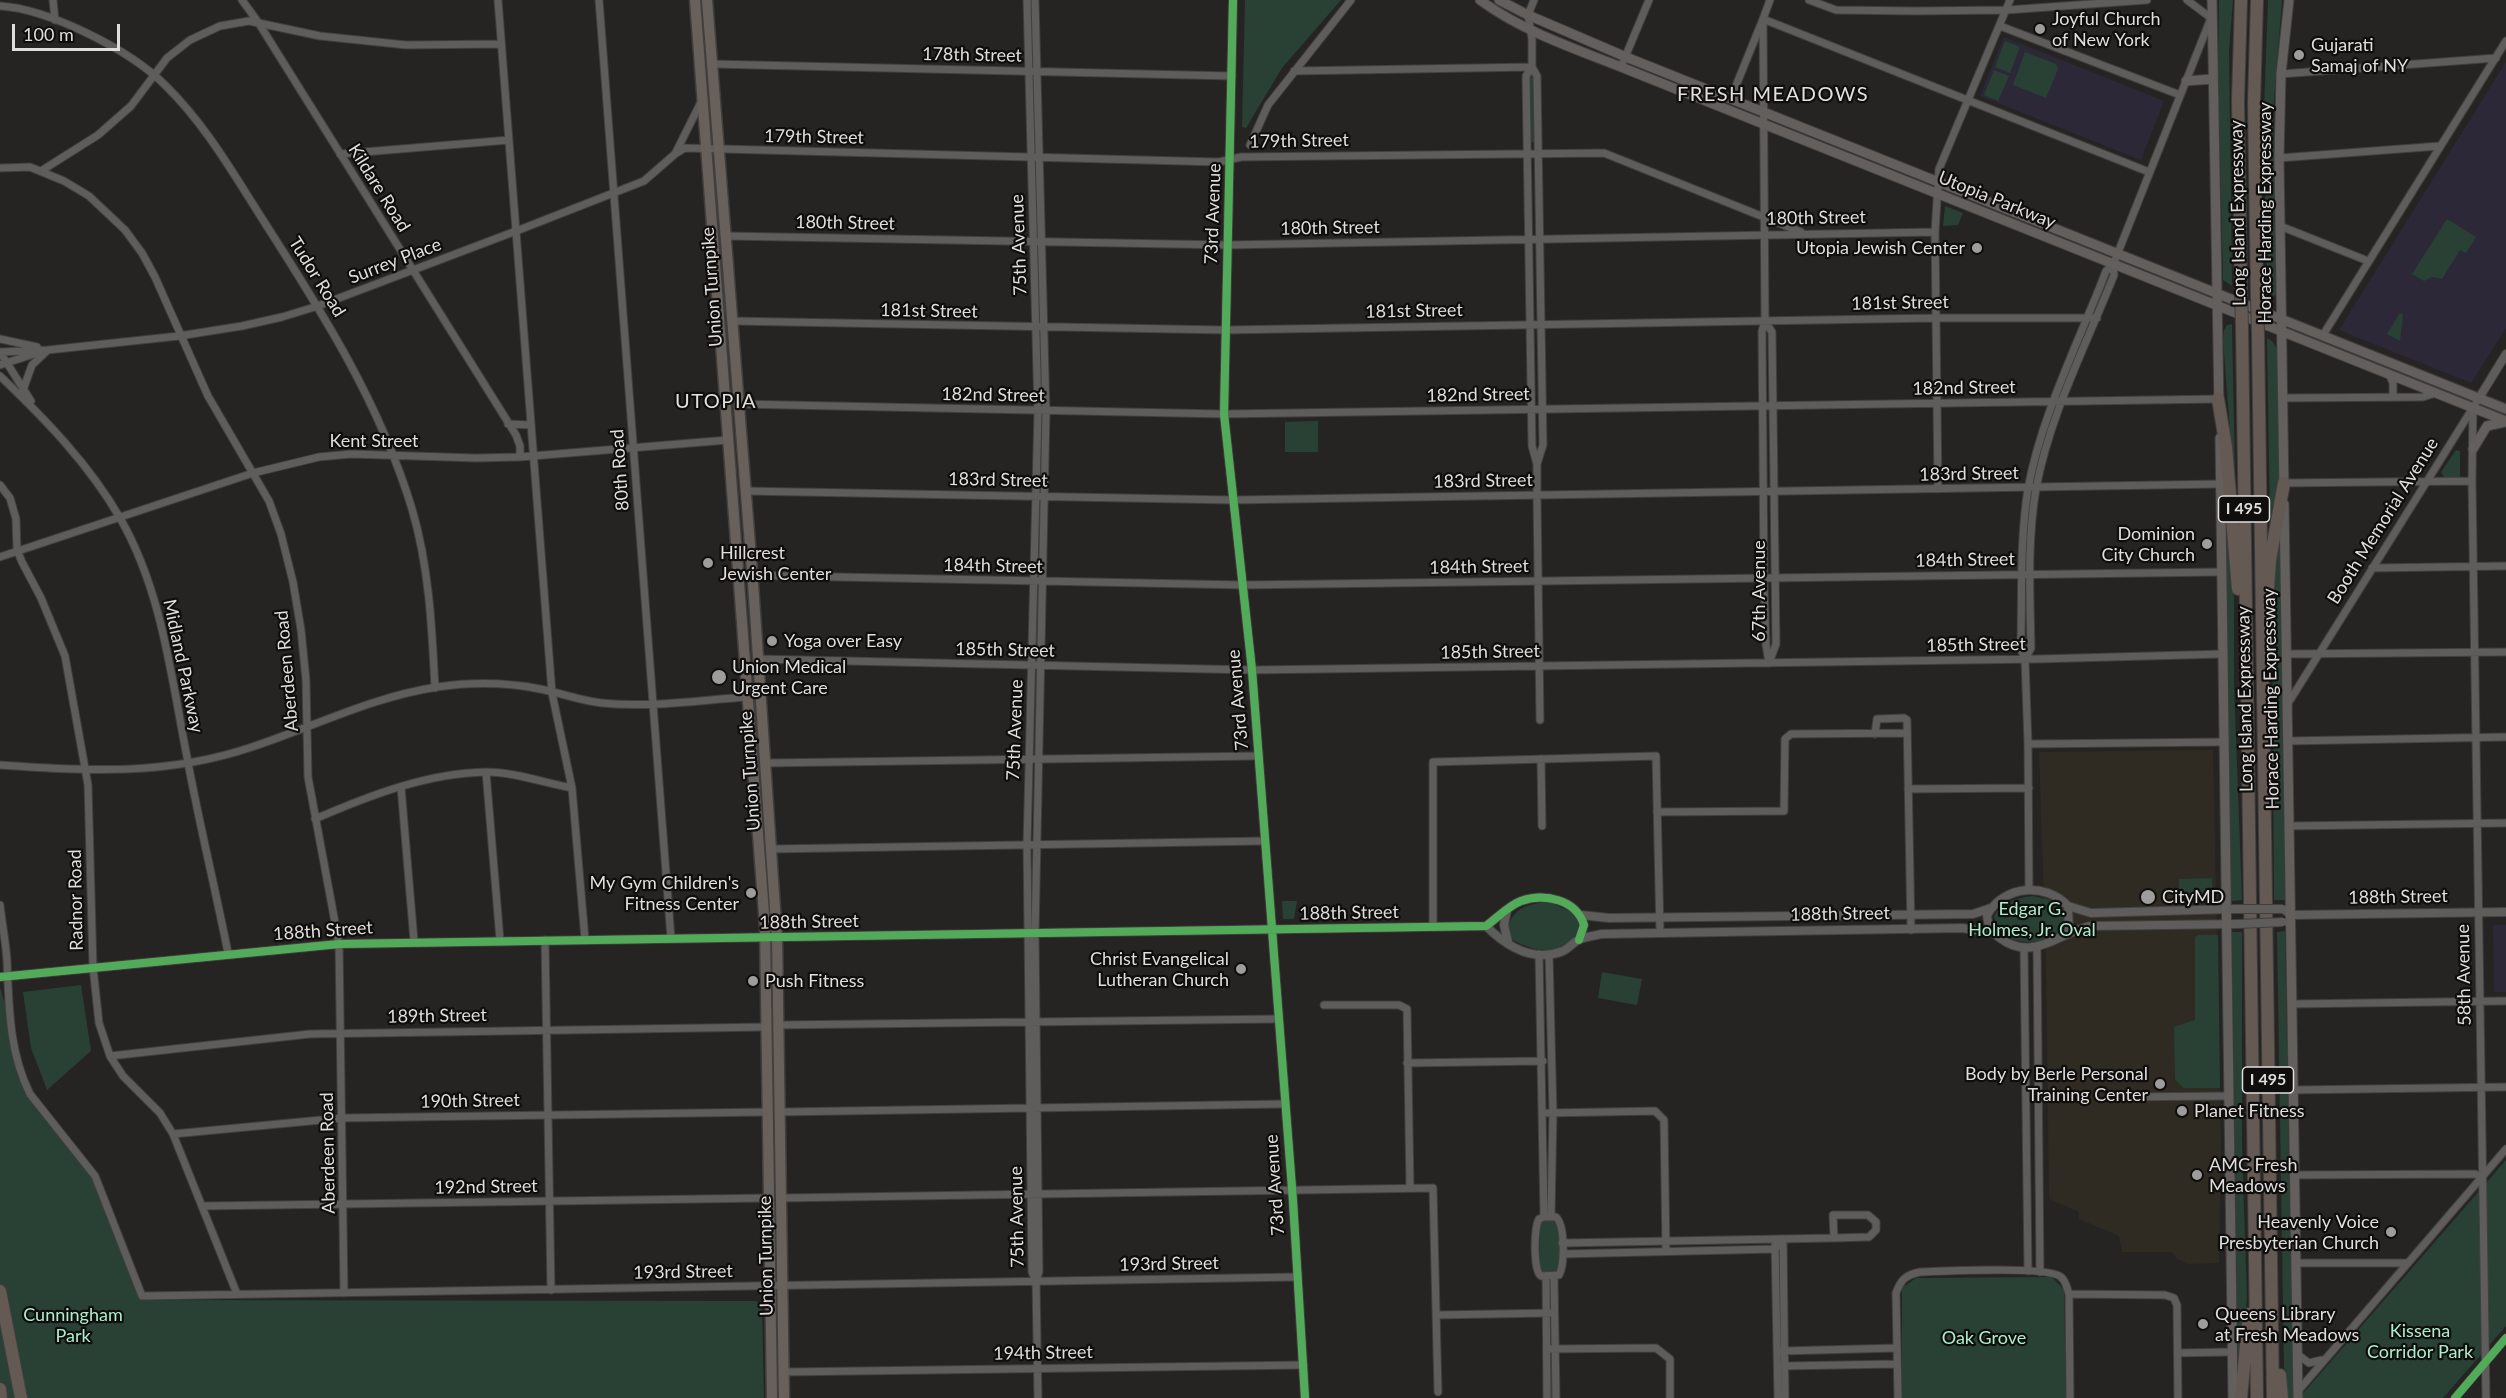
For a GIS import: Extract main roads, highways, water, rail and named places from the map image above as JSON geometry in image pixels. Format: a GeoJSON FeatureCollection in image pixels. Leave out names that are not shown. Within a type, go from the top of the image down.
{"type":"FeatureCollection","features":[{"type":"Feature","properties":{"kind":"highway","name":"Long Island Expressway"},"geometry":{"type":"LineString","coordinates":[[2241,0],[2238,101],[2257,1398]]}},
{"type":"Feature","properties":{"kind":"highway","name":"Long Island Expressway"},"geometry":{"type":"LineString","coordinates":[[2256,0],[2254,102],[2273,1398]]}},
{"type":"Feature","properties":{"kind":"highway"},"geometry":{"type":"LineString","coordinates":[[2218,399],[2226,447],[2247,689]]}},
{"type":"Feature","properties":{"kind":"highway"},"geometry":{"type":"LineString","coordinates":[[2262,680],[2270,560],[2284,483]]}},
{"type":"Feature","properties":{"kind":"highway"},"geometry":{"type":"LineString","coordinates":[[2241,1398],[2248,1334],[2254,1178]]}},
{"type":"Feature","properties":{"kind":"highway"},"geometry":{"type":"LineString","coordinates":[[2271,1240],[2282,1398]]}},
{"type":"Feature","properties":{"kind":"highway"},"geometry":{"type":"LineString","coordinates":[[0,1291],[21,1398]]}},
{"type":"Feature","properties":{"kind":"highway"},"geometry":{"type":"LineString","coordinates":[[0,1389],[1,1398]]}},
{"type":"Feature","properties":{"kind":"main road","name":"Union Turnpike"},"geometry":{"type":"LineString","coordinates":[[695,0],[765,938],[772,1398]]}},
{"type":"Feature","properties":{"kind":"main road","name":"Union Turnpike"},"geometry":{"type":"LineString","coordinates":[[707,0],[752,575],[777,938],[784,1398]]}},
{"type":"Feature","properties":{"kind":"main road","name":"Utopia Parkway"},"geometry":{"type":"LineString","coordinates":[[1480,0],[1505,17],[1621,68],[2506,421]]}},
{"type":"Feature","properties":{"kind":"main road","name":"Utopia Parkway"},"geometry":{"type":"LineString","coordinates":[[1499,0],[1528,15],[1626,57],[2506,409]]}},
{"type":"Feature","properties":{"kind":"main road"},"geometry":{"type":"LineString","coordinates":[[2211,0],[2221,484],[2223,742],[2230,910],[2226,924],[2233,1398]]}},
{"type":"Feature","properties":{"kind":"main road","name":"Horace Harding Expressway"},"geometry":{"type":"LineString","coordinates":[[2289,0],[2281,74],[2279,158],[2289,826],[2286,915],[2292,1004],[2298,1395]]}},
{"type":"Feature","properties":{"kind":"main road"},"geometry":{"type":"LineString","coordinates":[[2186,81],[2212,79]]}},
{"type":"Feature","properties":{"kind":"main road"},"geometry":{"type":"LineString","coordinates":[[2473,449],[2487,426],[2506,421]]}},
{"type":"Feature","properties":{"kind":"place","name":"Joyful Church of New York"},"geometry":{"type":"Point","coordinates":[2040,29]}},
{"type":"Feature","properties":{"kind":"place","name":"Gujarati Samaj of NY"},"geometry":{"type":"Point","coordinates":[2299,55]}},
{"type":"Feature","properties":{"kind":"place","name":"Utopia Jewish Center"},"geometry":{"type":"Point","coordinates":[1977,248]}},
{"type":"Feature","properties":{"kind":"place","name":"Dominion City Church"},"geometry":{"type":"Point","coordinates":[2207,544]}},
{"type":"Feature","properties":{"kind":"place","name":"Hillcrest Jewish Center"},"geometry":{"type":"Point","coordinates":[708,563]}},
{"type":"Feature","properties":{"kind":"place","name":"Yoga over Easy"},"geometry":{"type":"Point","coordinates":[772,641]}},
{"type":"Feature","properties":{"kind":"place","name":"Union Medical Urgent Care"},"geometry":{"type":"Point","coordinates":[719,677]}},
{"type":"Feature","properties":{"kind":"place","name":"My Gym Children's Fitness Center"},"geometry":{"type":"Point","coordinates":[751,893]}},
{"type":"Feature","properties":{"kind":"place","name":"CityMD"},"geometry":{"type":"Point","coordinates":[2148,897]}},
{"type":"Feature","properties":{"kind":"place","name":"Christ Evangelical Lutheran Church"},"geometry":{"type":"Point","coordinates":[1241,969]}},
{"type":"Feature","properties":{"kind":"place","name":"Push Fitness"},"geometry":{"type":"Point","coordinates":[753,981]}},
{"type":"Feature","properties":{"kind":"place","name":"Body by Berle Personal Training Center"},"geometry":{"type":"Point","coordinates":[2160,1084]}},
{"type":"Feature","properties":{"kind":"place","name":"Planet Fitness"},"geometry":{"type":"Point","coordinates":[2182,1111]}},
{"type":"Feature","properties":{"kind":"place","name":"AMC Fresh Meadows"},"geometry":{"type":"Point","coordinates":[2197,1175]}},
{"type":"Feature","properties":{"kind":"place","name":"Heavenly Voice Presbyterian Church"},"geometry":{"type":"Point","coordinates":[2391,1232]}},
{"type":"Feature","properties":{"kind":"place","name":"Queens Library at Fresh Meadows"},"geometry":{"type":"Point","coordinates":[2203,1324]}},
{"type":"Feature","properties":{"kind":"district","name":"FRESH MEADOWS"},"geometry":{"type":"Point","coordinates":[1773,95]}},
{"type":"Feature","properties":{"kind":"district","name":"UTOPIA"},"geometry":{"type":"Point","coordinates":[716,402]}},
{"type":"Feature","properties":{"kind":"park label","name":"Edgar G. Holmes, Jr. Oval"},"geometry":{"type":"Point","coordinates":[2032,919]}},
{"type":"Feature","properties":{"kind":"park label","name":"Cunningham Park"},"geometry":{"type":"Point","coordinates":[73,1325]}},
{"type":"Feature","properties":{"kind":"park label","name":"Oak Grove"},"geometry":{"type":"Point","coordinates":[1984,1338]}},
{"type":"Feature","properties":{"kind":"park label","name":"Kissena Corridor Park"},"geometry":{"type":"Point","coordinates":[2420,1341]}}]}
